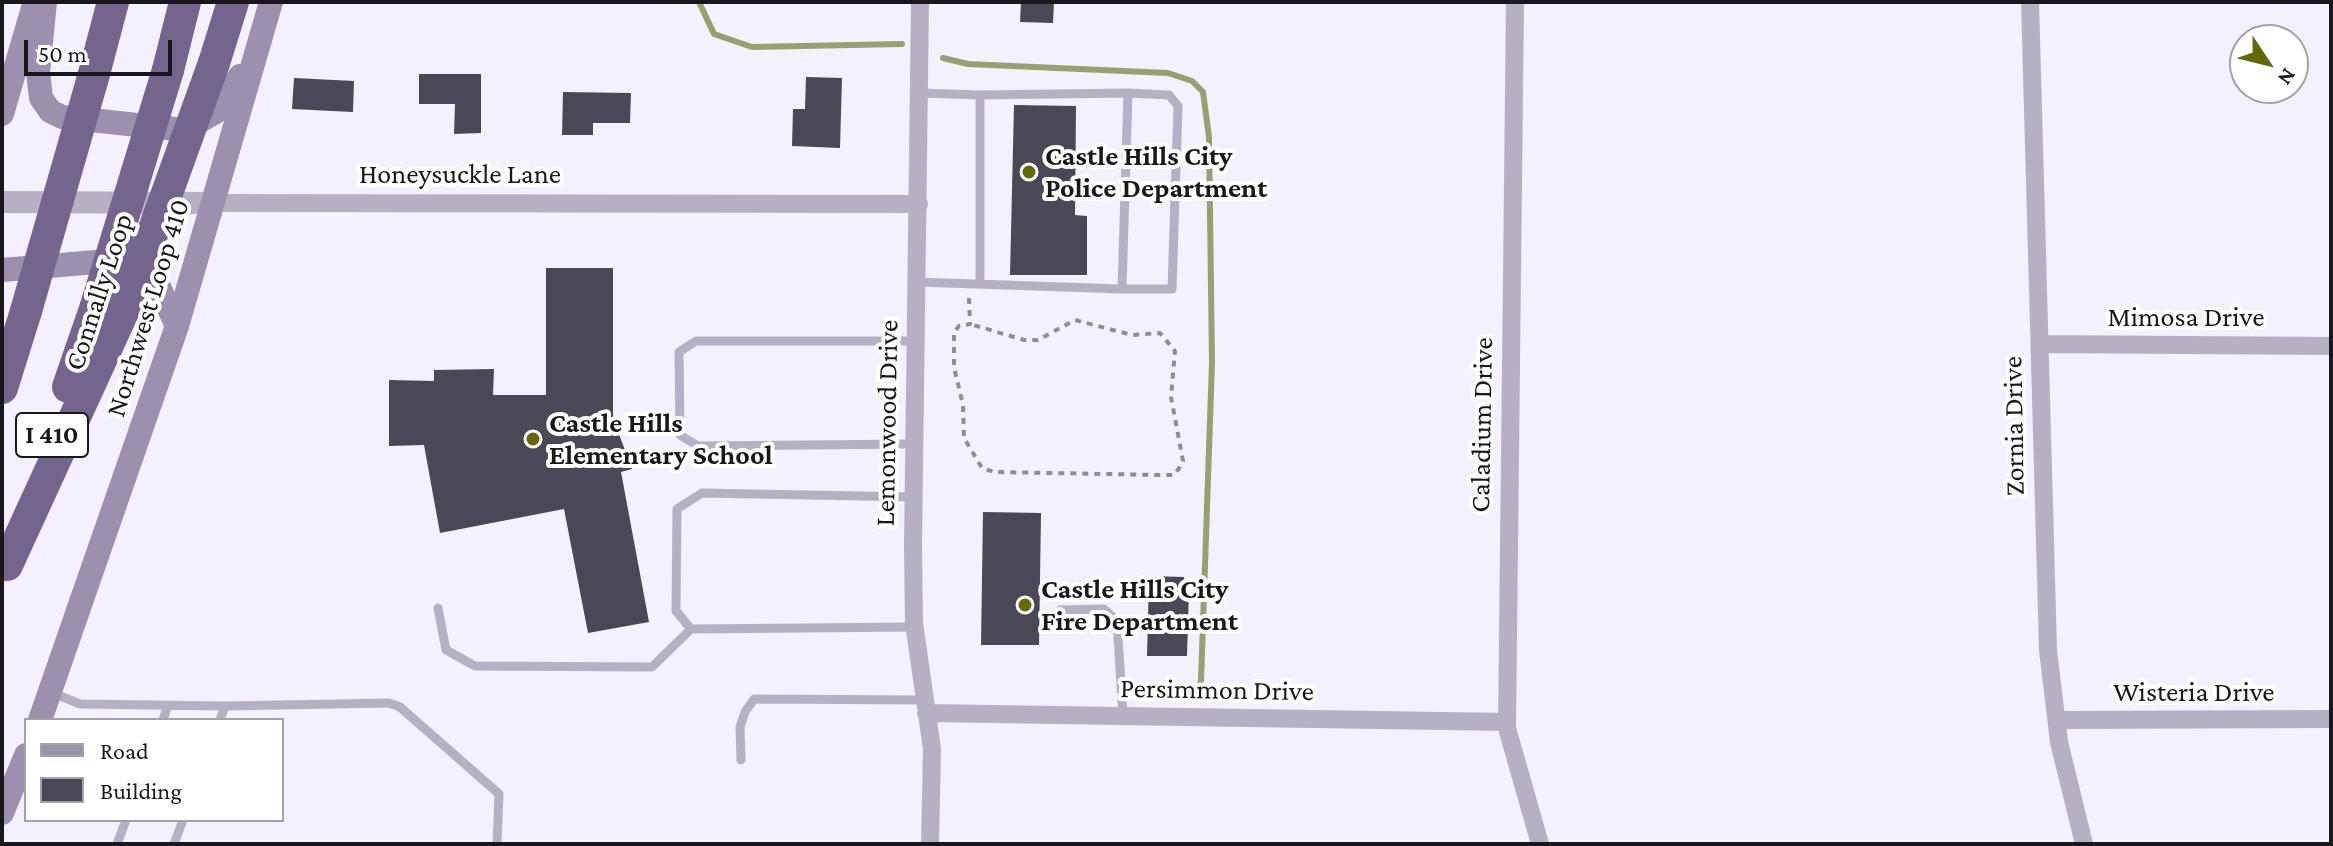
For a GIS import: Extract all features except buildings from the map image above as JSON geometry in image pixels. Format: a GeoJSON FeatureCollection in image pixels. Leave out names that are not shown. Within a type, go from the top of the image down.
{"type":"FeatureCollection","features":[{"type":"Feature","properties":{"kind":"highway"},"geometry":{"type":"LineString","coordinates":[[10,310],[34,233],[71,159],[113,2]]}},
{"type":"Feature","properties":{"kind":"highway","name":"Connally Loop"},"geometry":{"type":"LineString","coordinates":[[4,572],[96,306],[168,70],[185,2]]}},
{"type":"Feature","properties":{"kind":"highway"},"geometry":{"type":"LineString","coordinates":[[4,572],[128,301],[233,2]]}},
{"type":"Feature","properties":{"kind":"highway","name":"I 410"},"geometry":{"type":"LineString","coordinates":[[2,388],[10,310]]}},
{"type":"Feature","properties":{"kind":"main road"},"geometry":{"type":"LineString","coordinates":[[2,114],[35,2]]}},
{"type":"Feature","properties":{"kind":"main road"},"geometry":{"type":"LineString","coordinates":[[45,2],[38,72],[41,98],[50,111],[62,117],[185,130],[219,110],[258,46]]}},
{"type":"Feature","properties":{"kind":"main road","name":"Northwest Loop 410"},"geometry":{"type":"LineString","coordinates":[[41,718],[177,326],[271,2]]}},
{"type":"Feature","properties":{"kind":"main road"},"geometry":{"type":"LineString","coordinates":[[2,270],[96,262],[128,264],[159,287],[177,326]]}},
{"type":"Feature","properties":{"kind":"main road"},"geometry":{"type":"LineString","coordinates":[[2,813],[24,760]]}},
{"type":"Feature","properties":{"kind":"street","name":"Lemonwood Drive"},"geometry":{"type":"LineString","coordinates":[[920,2],[915,627],[932,749],[930,844]]}},
{"type":"Feature","properties":{"kind":"street","name":"Caladium Drive"},"geometry":{"type":"LineString","coordinates":[[1515,2],[1507,722],[1540,844]]}},
{"type":"Feature","properties":{"kind":"street","name":"Zornia Drive"},"geometry":{"type":"LineString","coordinates":[[2030,2],[2048,650],[2059,742],[2084,844]]}},
{"type":"Feature","properties":{"kind":"street","name":"Honeysuckle Lane"},"geometry":{"type":"LineString","coordinates":[[2,202],[919,204]]}},
{"type":"Feature","properties":{"kind":"street","name":"Mimosa Drive"},"geometry":{"type":"LineString","coordinates":[[2040,344],[2331,346]]}},
{"type":"Feature","properties":{"kind":"street","name":"Persimmon Drive"},"geometry":{"type":"LineString","coordinates":[[925,707],[1123,716],[1507,722]]}},
{"type":"Feature","properties":{"kind":"street","name":"Wisteria Drive"},"geometry":{"type":"LineString","coordinates":[[2057,720],[2331,719]]}},
{"type":"Feature","properties":{"kind":"lane"},"geometry":{"type":"LineString","coordinates":[[917,282],[1172,289],[1178,106],[1169,95],[920,93]]}},
{"type":"Feature","properties":{"kind":"lane"},"geometry":{"type":"LineString","coordinates":[[1122,289],[1128,93]]}},
{"type":"Feature","properties":{"kind":"lane"},"geometry":{"type":"LineString","coordinates":[[980,95],[980,284]]}},
{"type":"Feature","properties":{"kind":"lane"},"geometry":{"type":"LineString","coordinates":[[915,444],[698,446],[680,435],[679,352],[696,341],[916,341]]}},
{"type":"Feature","properties":{"kind":"lane"},"geometry":{"type":"LineString","coordinates":[[691,629],[676,611],[677,509],[702,493],[914,497]]}},
{"type":"Feature","properties":{"kind":"lane"},"geometry":{"type":"LineString","coordinates":[[438,608],[446,650],[475,666],[652,667],[691,629],[915,627]]}},
{"type":"Feature","properties":{"kind":"lane"},"geometry":{"type":"LineString","coordinates":[[1060,610],[1104,609],[1117,621],[1123,716]]}},
{"type":"Feature","properties":{"kind":"lane"},"geometry":{"type":"LineString","coordinates":[[52,693],[80,704],[225,706],[389,703],[400,707],[499,794],[497,844]]}},
{"type":"Feature","properties":{"kind":"lane"},"geometry":{"type":"LineString","coordinates":[[741,760],[740,727],[754,699],[925,707]]}},
{"type":"Feature","properties":{"kind":"lane"},"geometry":{"type":"LineString","coordinates":[[164,718],[168,705]]}},
{"type":"Feature","properties":{"kind":"lane"},"geometry":{"type":"LineString","coordinates":[[221,718],[225,706]]}},
{"type":"Feature","properties":{"kind":"lane"},"geometry":{"type":"LineString","coordinates":[[117,844],[125,822]]}},
{"type":"Feature","properties":{"kind":"lane"},"geometry":{"type":"LineString","coordinates":[[174,844],[182,822]]}},
{"type":"Feature","properties":{"kind":"path"},"geometry":{"type":"LineString","coordinates":[[968,283],[970,324]]}},
{"type":"Feature","properties":{"kind":"path"},"geometry":{"type":"LineString","coordinates":[[1075,320],[1132,335],[1160,333],[1175,351],[1171,397],[1183,461],[1180,467],[1174,475],[994,472],[982,468],[964,438],[963,405],[954,367],[954,332],[959,326],[970,324],[1024,340],[1038,340],[1075,320]]}},
{"type":"Feature","properties":{"kind":"waterway"},"geometry":{"type":"LineString","coordinates":[[699,2],[714,34],[752,47],[902,44]]}},
{"type":"Feature","properties":{"kind":"waterway"},"geometry":{"type":"LineString","coordinates":[[943,58],[968,64],[1168,73],[1192,81],[1203,92],[1209,137],[1212,362],[1201,681],[1198,691]]}},
{"type":"Feature","properties":{"kind":"place","name":"Castle Hills City Police Department"},"geometry":{"type":"Point","coordinates":[1029,172]}},
{"type":"Feature","properties":{"kind":"place","name":"Castle Hills Elementary School"},"geometry":{"type":"Point","coordinates":[533,439]}},
{"type":"Feature","properties":{"kind":"place","name":"Castle Hills City Fire Department"},"geometry":{"type":"Point","coordinates":[1025,605]}}]}
